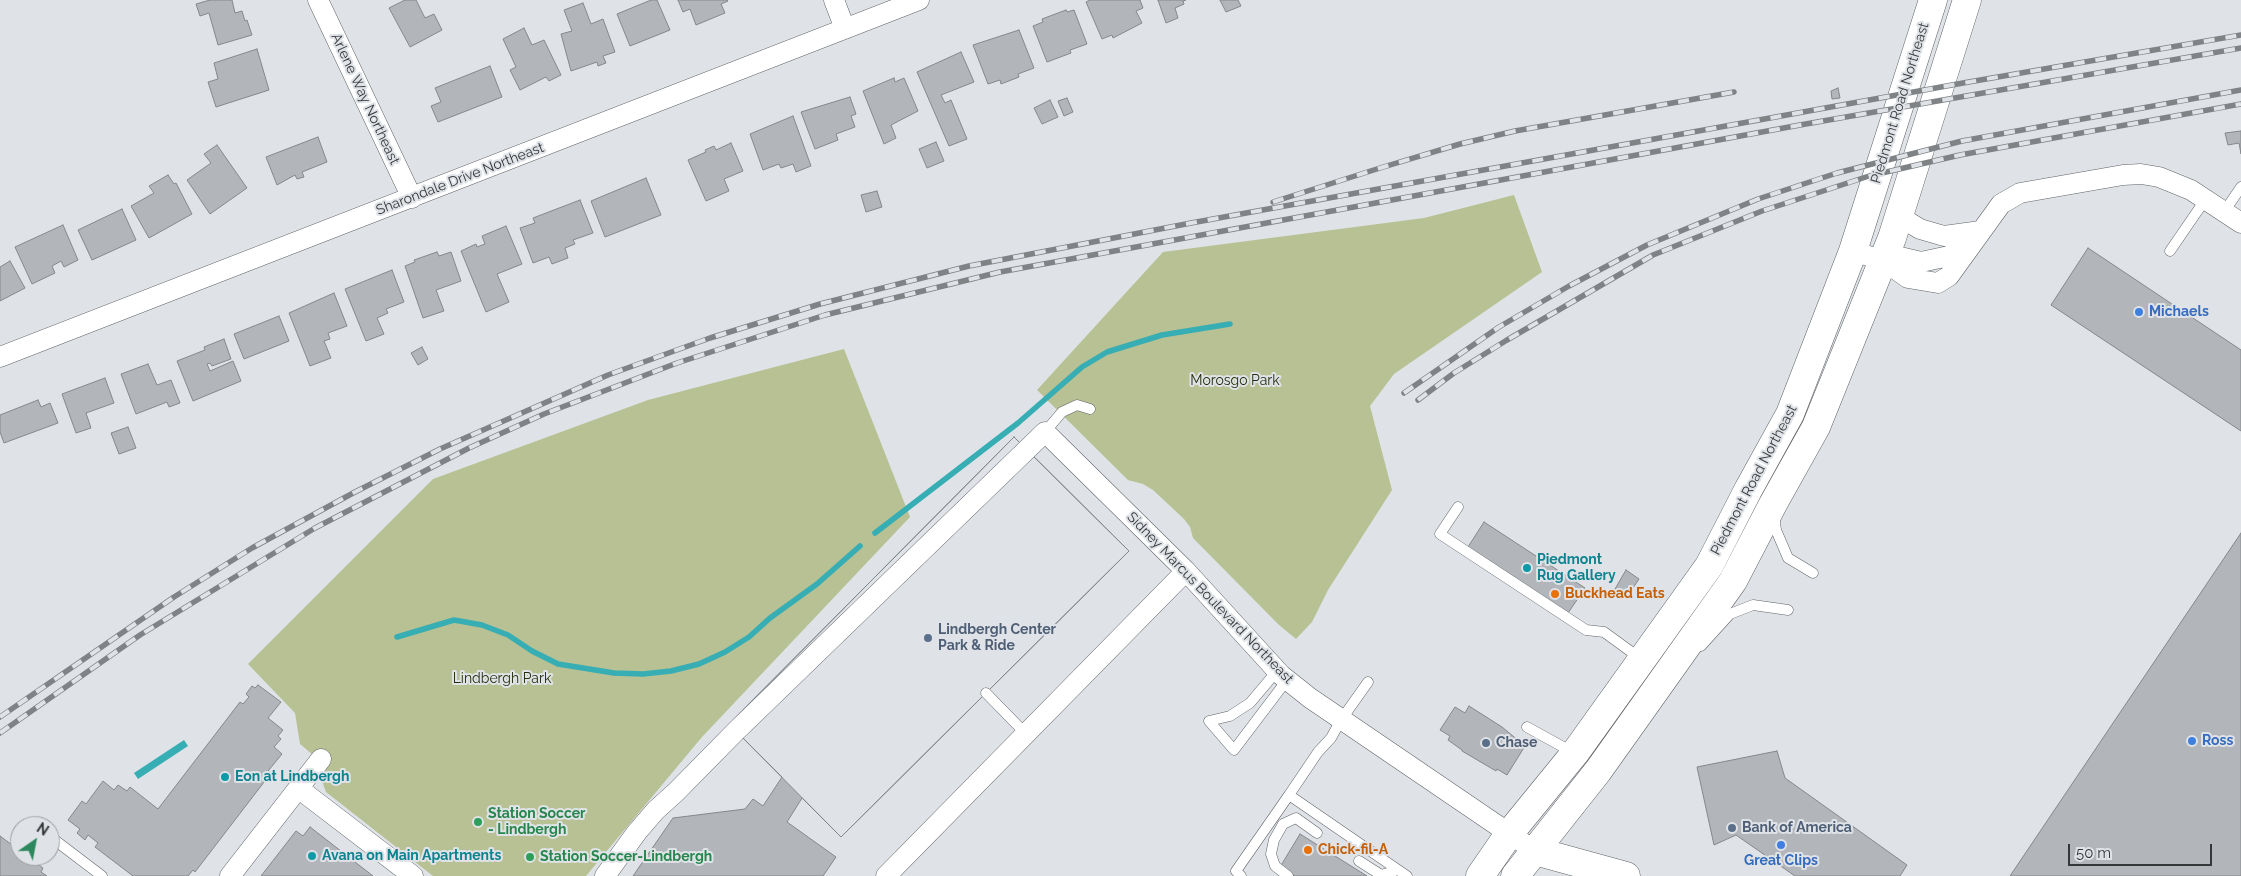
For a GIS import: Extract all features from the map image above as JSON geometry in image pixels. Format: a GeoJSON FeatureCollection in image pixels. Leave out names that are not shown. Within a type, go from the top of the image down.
{"type":"FeatureCollection","features":[{"type":"Feature","properties":{"kind":"main road","name":"Piedmont Road Northeast"},"geometry":{"type":"LineString","coordinates":[[1480,876],[1509,834],[1575,753],[1709,566],[1790,414],[1853,251],[1933,0]]}},
{"type":"Feature","properties":{"kind":"main road","name":"Piedmont Road Northeast"},"geometry":{"type":"LineString","coordinates":[[1515,876],[1598,770],[1733,581],[1816,427],[1900,217],[1967,0]]}},
{"type":"Feature","properties":{"kind":"main road","name":"Sidney Marcus Boulevard Northeast"},"geometry":{"type":"LineString","coordinates":[[1535,851],[1563,876]]}},
{"type":"Feature","properties":{"kind":"main road","name":"Sidney Marcus Boulevard Northeast"},"geometry":{"type":"LineString","coordinates":[[1535,851],[1626,876]]}},
{"type":"Feature","properties":{"kind":"street","name":"Arlene Way Northeast"},"geometry":{"type":"LineString","coordinates":[[318,0],[412,198]]}},
{"type":"Feature","properties":{"kind":"street"},"geometry":{"type":"LineString","coordinates":[[834,0],[845,29]]}},
{"type":"Feature","properties":{"kind":"street","name":"Sharondale Drive Northeast"},"geometry":{"type":"LineString","coordinates":[[0,357],[919,0]]}},
{"type":"Feature","properties":{"kind":"street"},"geometry":{"type":"LineString","coordinates":[[1853,251],[1884,261],[1900,257],[1921,262],[1949,256],[1983,231],[2001,204],[2020,193],[2123,175],[2159,177],[2191,190],[2241,223]]}},
{"type":"Feature","properties":{"kind":"street"},"geometry":{"type":"LineString","coordinates":[[1900,217],[1920,229],[1944,236],[1983,231]]}},
{"type":"Feature","properties":{"kind":"street"},"geometry":{"type":"LineString","coordinates":[[605,876],[656,810],[1045,432]]}},
{"type":"Feature","properties":{"kind":"street","name":"Sidney Marcus Boulevard Northeast"},"geometry":{"type":"LineString","coordinates":[[1045,432],[1186,571],[1282,676],[1341,720],[1535,851]]}},
{"type":"Feature","properties":{"kind":"street"},"geometry":{"type":"LineString","coordinates":[[886,876],[1186,571]]}},
{"type":"Feature","properties":{"kind":"street"},"geometry":{"type":"LineString","coordinates":[[230,876],[321,759]]}},
{"type":"Feature","properties":{"kind":"street"},"geometry":{"type":"LineString","coordinates":[[298,788],[413,876]]}},
{"type":"Feature","properties":{"kind":"lane"},"geometry":{"type":"LineString","coordinates":[[2224,212],[2241,187]]}},
{"type":"Feature","properties":{"kind":"lane"},"geometry":{"type":"LineString","coordinates":[[2170,251],[2205,200]]}},
{"type":"Feature","properties":{"kind":"lane"},"geometry":{"type":"LineString","coordinates":[[1045,432],[1062,412],[1077,405],[1090,409]]}},
{"type":"Feature","properties":{"kind":"lane"},"geometry":{"type":"LineString","coordinates":[[1773,504],[1776,530],[1788,558],[1813,573]]}},
{"type":"Feature","properties":{"kind":"lane"},"geometry":{"type":"LineString","coordinates":[[1458,507],[1440,534],[1586,630],[1604,632],[1642,660]]}},
{"type":"Feature","properties":{"kind":"lane"},"geometry":{"type":"LineString","coordinates":[[1666,676],[1704,644],[1730,614],[1753,604],[1788,610]]}},
{"type":"Feature","properties":{"kind":"lane"},"geometry":{"type":"LineString","coordinates":[[1282,676],[1234,750],[1209,721],[1230,716],[1250,703],[1282,676]]}},
{"type":"Feature","properties":{"kind":"lane"},"geometry":{"type":"LineString","coordinates":[[1241,876],[1236,870],[1318,752],[1331,738],[1341,720],[1368,682]]}},
{"type":"Feature","properties":{"kind":"lane"},"geometry":{"type":"LineString","coordinates":[[986,693],[1026,734]]}},
{"type":"Feature","properties":{"kind":"lane"},"geometry":{"type":"LineString","coordinates":[[1527,727],[1575,753]]}},
{"type":"Feature","properties":{"kind":"lane"},"geometry":{"type":"LineString","coordinates":[[1289,795],[1403,873]]}},
{"type":"Feature","properties":{"kind":"lane"},"geometry":{"type":"LineString","coordinates":[[1288,876],[1274,866],[1271,854],[1274,840],[1283,824],[1296,818],[1317,832]]}},
{"type":"Feature","properties":{"kind":"lane"},"geometry":{"type":"LineString","coordinates":[[60,844],[102,876]]}},
{"type":"Feature","properties":{"kind":"lane"},"geometry":{"type":"LineString","coordinates":[[1359,860],[1381,875],[1403,873]]}},
{"type":"Feature","properties":{"kind":"green space","name":"Morosgo Park"},"geometry":{"type":"Polygon","coordinates":[[[1514,195],[1542,272],[1394,374],[1370,406],[1392,490],[1328,590],[1312,622],[1296,639],[1278,624],[1193,538],[1190,527],[1184,519],[1153,490],[1143,484],[1128,480],[1037,390],[1163,252],[1424,218],[1514,195]]]}},
{"type":"Feature","properties":{"kind":"green space","name":"Lindbergh Park"},"geometry":{"type":"Polygon","coordinates":[[[844,349],[910,517],[702,737],[586,876],[433,876],[326,792],[322,781],[327,767],[300,744],[295,713],[248,664],[433,479],[648,400],[844,349]]]}},
{"type":"Feature","properties":{"kind":"water"},"geometry":{"type":"Polygon","coordinates":[[[184,740],[188,746],[138,779],[134,773],[184,740]]]}},
{"type":"Feature","properties":{"kind":"building"},"geometry":{"type":"Polygon","coordinates":[[[210,0],[232,0],[235,13],[242,11],[252,35],[218,45],[209,13],[200,16],[196,4],[210,0]]]}},
{"type":"Feature","properties":{"kind":"building"},"geometry":{"type":"Polygon","coordinates":[[[405,0],[416,0],[425,18],[434,14],[442,30],[410,47],[389,8],[405,0]]]}},
{"type":"Feature","properties":{"kind":"building"},"geometry":{"type":"Polygon","coordinates":[[[651,0],[657,0],[670,30],[630,46],[617,14],[651,0]]]}},
{"type":"Feature","properties":{"kind":"building"},"geometry":{"type":"Polygon","coordinates":[[[678,0],[728,1],[721,4],[725,13],[696,25],[690,9],[683,12],[678,0]]]}},
{"type":"Feature","properties":{"kind":"building"},"geometry":{"type":"Polygon","coordinates":[[[1090,0],[1140,0],[1143,8],[1136,11],[1142,23],[1113,38],[1112,35],[1102,39],[1086,2],[1090,0]]]}},
{"type":"Feature","properties":{"kind":"building"},"geometry":{"type":"Polygon","coordinates":[[[1158,0],[1186,0],[1183,1],[1184,4],[1175,8],[1178,18],[1166,23],[1158,0]]]}},
{"type":"Feature","properties":{"kind":"building"},"geometry":{"type":"Polygon","coordinates":[[[1220,0],[1238,0],[1241,6],[1226,12],[1220,0]]]}},
{"type":"Feature","properties":{"kind":"building"},"geometry":{"type":"Polygon","coordinates":[[[583,3],[591,24],[603,19],[615,52],[603,56],[606,63],[598,66],[597,62],[571,71],[561,34],[572,31],[564,10],[583,3]]]}},
{"type":"Feature","properties":{"kind":"building"},"geometry":{"type":"Polygon","coordinates":[[[1066,10],[1067,12],[1074,10],[1087,44],[1070,50],[1071,53],[1047,62],[1033,26],[1043,22],[1042,19],[1066,10]]]}},
{"type":"Feature","properties":{"kind":"building"},"geometry":{"type":"Polygon","coordinates":[[[524,28],[532,45],[544,40],[561,75],[549,81],[546,77],[520,90],[510,70],[516,67],[503,39],[524,28]]]}},
{"type":"Feature","properties":{"kind":"building"},"geometry":{"type":"Polygon","coordinates":[[[1019,30],[1034,68],[1018,74],[1019,77],[1001,84],[1000,80],[988,84],[973,45],[1019,30]]]}},
{"type":"Feature","properties":{"kind":"building"},"geometry":{"type":"Polygon","coordinates":[[[257,49],[269,90],[216,107],[208,82],[218,79],[214,63],[257,49]]]}},
{"type":"Feature","properties":{"kind":"building"},"geometry":{"type":"Polygon","coordinates":[[[961,52],[974,82],[941,95],[945,103],[951,100],[967,139],[949,146],[917,72],[961,52]]]}},
{"type":"Feature","properties":{"kind":"building"},"geometry":{"type":"Polygon","coordinates":[[[490,66],[502,97],[438,122],[431,106],[441,102],[435,88],[490,66]]]}},
{"type":"Feature","properties":{"kind":"building"},"geometry":{"type":"Polygon","coordinates":[[[894,78],[895,82],[904,78],[918,111],[891,125],[896,138],[884,144],[863,91],[894,78]]]}},
{"type":"Feature","properties":{"kind":"building"},"geometry":{"type":"Polygon","coordinates":[[[1838,88],[1840,98],[1832,99],[1831,91],[1838,88]]]}},
{"type":"Feature","properties":{"kind":"building"},"geometry":{"type":"Polygon","coordinates":[[[850,97],[856,114],[851,116],[855,127],[836,134],[838,140],[815,149],[801,112],[850,97]]]}},
{"type":"Feature","properties":{"kind":"building"},"geometry":{"type":"Polygon","coordinates":[[[1067,98],[1073,112],[1064,116],[1058,101],[1067,98]]]}},
{"type":"Feature","properties":{"kind":"building"},"geometry":{"type":"Polygon","coordinates":[[[1050,100],[1058,117],[1042,124],[1034,108],[1050,100]]]}},
{"type":"Feature","properties":{"kind":"building"},"geometry":{"type":"Polygon","coordinates":[[[793,116],[811,166],[796,172],[793,164],[781,168],[779,164],[763,170],[750,134],[793,116]]]}},
{"type":"Feature","properties":{"kind":"building"},"geometry":{"type":"Polygon","coordinates":[[[2241,131],[2241,154],[2239,143],[2228,145],[2225,133],[2241,131]]]}},
{"type":"Feature","properties":{"kind":"building"},"geometry":{"type":"Polygon","coordinates":[[[318,137],[327,162],[302,172],[304,177],[297,179],[295,175],[277,185],[266,157],[318,137]]]}},
{"type":"Feature","properties":{"kind":"building"},"geometry":{"type":"Polygon","coordinates":[[[936,142],[944,161],[927,168],[919,149],[936,142]]]}},
{"type":"Feature","properties":{"kind":"building"},"geometry":{"type":"Polygon","coordinates":[[[731,143],[743,171],[724,179],[729,191],[706,201],[688,160],[714,146],[716,150],[731,143]]]}},
{"type":"Feature","properties":{"kind":"building"},"geometry":{"type":"Polygon","coordinates":[[[217,145],[247,188],[210,214],[187,180],[211,163],[204,154],[217,145]]]}},
{"type":"Feature","properties":{"kind":"building"},"geometry":{"type":"Polygon","coordinates":[[[168,175],[174,184],[176,183],[192,214],[149,238],[131,206],[154,193],[149,186],[168,175]]]}},
{"type":"Feature","properties":{"kind":"building"},"geometry":{"type":"Polygon","coordinates":[[[646,178],[661,215],[605,237],[591,201],[646,178]]]}},
{"type":"Feature","properties":{"kind":"building"},"geometry":{"type":"Polygon","coordinates":[[[877,191],[882,207],[866,212],[861,195],[877,191]]]}},
{"type":"Feature","properties":{"kind":"building"},"geometry":{"type":"Polygon","coordinates":[[[580,200],[593,233],[573,240],[575,244],[565,248],[568,258],[552,264],[549,257],[533,263],[520,228],[535,223],[533,218],[580,200]]]}},
{"type":"Feature","properties":{"kind":"building"},"geometry":{"type":"Polygon","coordinates":[[[122,209],[136,240],[92,260],[78,230],[122,209]]]}},
{"type":"Feature","properties":{"kind":"building"},"geometry":{"type":"Polygon","coordinates":[[[63,225],[78,260],[64,267],[61,261],[52,266],[55,273],[32,284],[15,247],[63,225]]]}},
{"type":"Feature","properties":{"kind":"building"},"geometry":{"type":"Polygon","coordinates":[[[506,226],[522,264],[497,274],[509,302],[486,312],[461,251],[476,244],[477,247],[485,244],[482,236],[506,226]]]}},
{"type":"Feature","properties":{"kind":"building"},"geometry":{"type":"Polygon","coordinates":[[[2088,248],[2241,350],[2241,431],[2051,305],[2088,248]]]}},
{"type":"Feature","properties":{"kind":"building"},"geometry":{"type":"Polygon","coordinates":[[[437,252],[439,256],[451,252],[461,281],[436,290],[444,311],[423,318],[405,266],[415,262],[414,260],[437,252]]]}},
{"type":"Feature","properties":{"kind":"building"},"geometry":{"type":"Polygon","coordinates":[[[10,261],[25,288],[0,301],[0,267],[10,261]]]}},
{"type":"Feature","properties":{"kind":"building"},"geometry":{"type":"Polygon","coordinates":[[[392,270],[404,302],[386,309],[388,313],[377,318],[384,334],[366,341],[345,289],[392,270]]]}},
{"type":"Feature","properties":{"kind":"building"},"geometry":{"type":"Polygon","coordinates":[[[334,293],[347,326],[328,333],[330,339],[324,341],[331,358],[310,366],[289,313],[334,293]]]}},
{"type":"Feature","properties":{"kind":"building"},"geometry":{"type":"Polygon","coordinates":[[[279,316],[289,341],[244,359],[234,334],[279,316]]]}},
{"type":"Feature","properties":{"kind":"building"},"geometry":{"type":"Polygon","coordinates":[[[224,339],[231,359],[212,366],[210,363],[207,364],[210,371],[233,361],[241,381],[193,401],[177,361],[205,350],[204,347],[224,339]]]}},
{"type":"Feature","properties":{"kind":"building"},"geometry":{"type":"Polygon","coordinates":[[[422,347],[428,359],[418,365],[411,353],[422,347]]]}},
{"type":"Feature","properties":{"kind":"building"},"geometry":{"type":"Polygon","coordinates":[[[148,364],[157,385],[171,380],[180,403],[169,407],[167,402],[136,414],[121,374],[148,364]]]}},
{"type":"Feature","properties":{"kind":"building"},"geometry":{"type":"Polygon","coordinates":[[[105,378],[114,403],[86,413],[91,428],[76,433],[62,394],[105,378]]]}},
{"type":"Feature","properties":{"kind":"building"},"geometry":{"type":"Polygon","coordinates":[[[38,400],[41,407],[50,403],[58,423],[4,443],[0,432],[0,415],[38,400]]]}},
{"type":"Feature","properties":{"kind":"building"},"geometry":{"type":"Polygon","coordinates":[[[128,427],[136,448],[119,454],[111,433],[128,427]]]}},
{"type":"Feature","properties":{"kind":"building","name":"Lindbergh Center Park & Ride"},"geometry":{"type":"Polygon","coordinates":[[[1014,437],[1129,551],[841,837],[802,798],[787,822],[836,857],[823,876],[633,876],[673,818],[745,809],[753,799],[763,806],[782,777],[729,724],[1014,437]]]}},
{"type":"Feature","properties":{"kind":"building","name":"Lindbergh Center Park & Ride"},"geometry":{"type":"Polygon","coordinates":[[[1014,437],[1129,551],[841,837],[729,724],[1014,437]]]}},
{"type":"Feature","properties":{"kind":"building","name":"Piedmont Rug Gallery"},"geometry":{"type":"Polygon","coordinates":[[[1484,522],[1585,588],[1568,613],[1468,547],[1484,522]]]}},
{"type":"Feature","properties":{"kind":"building"},"geometry":{"type":"Polygon","coordinates":[[[2241,533],[2241,876],[2010,876],[2241,533]]]}},
{"type":"Feature","properties":{"kind":"building"},"geometry":{"type":"Polygon","coordinates":[[[1626,570],[1639,579],[1627,597],[1615,589],[1626,570]]]}},
{"type":"Feature","properties":{"kind":"building","name":"Eon at Lindbergh"},"geometry":{"type":"Polygon","coordinates":[[[258,685],[281,702],[268,718],[283,730],[278,736],[281,739],[274,747],[282,754],[268,771],[271,773],[195,872],[193,870],[188,876],[133,876],[95,847],[98,843],[88,835],[85,840],[77,833],[80,829],[68,820],[82,801],[86,804],[103,781],[114,790],[118,785],[127,791],[130,787],[158,809],[240,702],[243,704],[249,697],[246,694],[252,686],[255,688],[258,685]]]}},
{"type":"Feature","properties":{"kind":"building","name":"Chase"},"geometry":{"type":"Polygon","coordinates":[[[1469,706],[1502,727],[1525,746],[1507,775],[1497,769],[1496,771],[1462,751],[1448,740],[1450,736],[1440,730],[1455,707],[1465,713],[1469,706]]]}},
{"type":"Feature","properties":{"kind":"building"},"geometry":{"type":"Polygon","coordinates":[[[1777,751],[1785,778],[1907,865],[1900,876],[1795,876],[1736,835],[1714,845],[1697,767],[1777,751]]]}},
{"type":"Feature","properties":{"kind":"building","name":"Avana on Main Apartments"},"geometry":{"type":"Polygon","coordinates":[[[310,827],[373,876],[261,876],[296,831],[303,836],[310,827]]]}},
{"type":"Feature","properties":{"kind":"building","name":"Chick-fil-A"},"geometry":{"type":"Polygon","coordinates":[[[1300,834],[1367,876],[1295,876],[1280,867],[1300,834]]]}},
{"type":"Feature","properties":{"kind":"building"},"geometry":{"type":"Polygon","coordinates":[[[0,836],[10,844],[10,866],[40,866],[43,868],[41,872],[47,876],[0,876],[0,836]]]}},
{"type":"Feature","properties":{"kind":"waterway"},"geometry":{"type":"LineString","coordinates":[[875,533],[1018,423],[1082,367],[1107,352],[1162,335],[1230,324]]}},
{"type":"Feature","properties":{"kind":"waterway"},"geometry":{"type":"LineString","coordinates":[[397,637],[454,620],[482,625],[508,635],[532,651],[558,664],[614,673],[643,674],[671,671],[699,664],[725,652],[749,637],[770,618],[817,584],[860,546]]}},
{"type":"Feature","properties":{"kind":"railway"},"geometry":{"type":"LineString","coordinates":[[0,717],[174,597],[252,548],[355,492],[440,449],[608,375],[710,338],[820,304],[969,266],[1191,223],[1963,83],[2241,35]]}},
{"type":"Feature","properties":{"kind":"railway"},"geometry":{"type":"LineString","coordinates":[[0,733],[140,635],[315,528],[469,448],[544,414],[677,363],[825,315],[1000,272],[1800,125],[2241,48]]}},
{"type":"Feature","properties":{"kind":"railway"},"geometry":{"type":"LineString","coordinates":[[1404,393],[1499,327],[1569,286],[1647,245],[1758,199],[1837,173],[1962,141],[2241,90]]}},
{"type":"Feature","properties":{"kind":"railway"},"geometry":{"type":"LineString","coordinates":[[1273,202],[1460,144],[1515,131],[1734,92]]}},
{"type":"Feature","properties":{"kind":"railway"},"geometry":{"type":"LineString","coordinates":[[1418,400],[1454,373],[1507,340],[1653,255],[1762,211],[1869,176],[1960,155],[2241,104]]}},
{"type":"Feature","properties":{"kind":"place","name":"Michaels"},"geometry":{"type":"Point","coordinates":[2139,312]}},
{"type":"Feature","properties":{"kind":"place","name":"Piedmont Rug Gallery"},"geometry":{"type":"Point","coordinates":[1527,568]}},
{"type":"Feature","properties":{"kind":"place","name":"Buckhead Eats"},"geometry":{"type":"Point","coordinates":[1555,594]}},
{"type":"Feature","properties":{"kind":"place","name":"Lindbergh Center Park & Ride"},"geometry":{"type":"Point","coordinates":[928,638]}},
{"type":"Feature","properties":{"kind":"place","name":"Ross"},"geometry":{"type":"Point","coordinates":[2192,741]}},
{"type":"Feature","properties":{"kind":"place","name":"Chase"},"geometry":{"type":"Point","coordinates":[1486,743]}},
{"type":"Feature","properties":{"kind":"place","name":"Eon at Lindbergh"},"geometry":{"type":"Point","coordinates":[225,777]}},
{"type":"Feature","properties":{"kind":"place","name":"Station Soccer - Lindbergh"},"geometry":{"type":"Point","coordinates":[478,822]}},
{"type":"Feature","properties":{"kind":"place","name":"Bank of America"},"geometry":{"type":"Point","coordinates":[1732,828]}},
{"type":"Feature","properties":{"kind":"place","name":"Great Clips"},"geometry":{"type":"Point","coordinates":[1781,845]}},
{"type":"Feature","properties":{"kind":"place","name":"Chick-fil-A"},"geometry":{"type":"Point","coordinates":[1308,850]}},
{"type":"Feature","properties":{"kind":"place","name":"Avana on Main Apartments"},"geometry":{"type":"Point","coordinates":[312,856]}},
{"type":"Feature","properties":{"kind":"place","name":"Station Soccer-Lindbergh"},"geometry":{"type":"Point","coordinates":[530,857]}}]}
